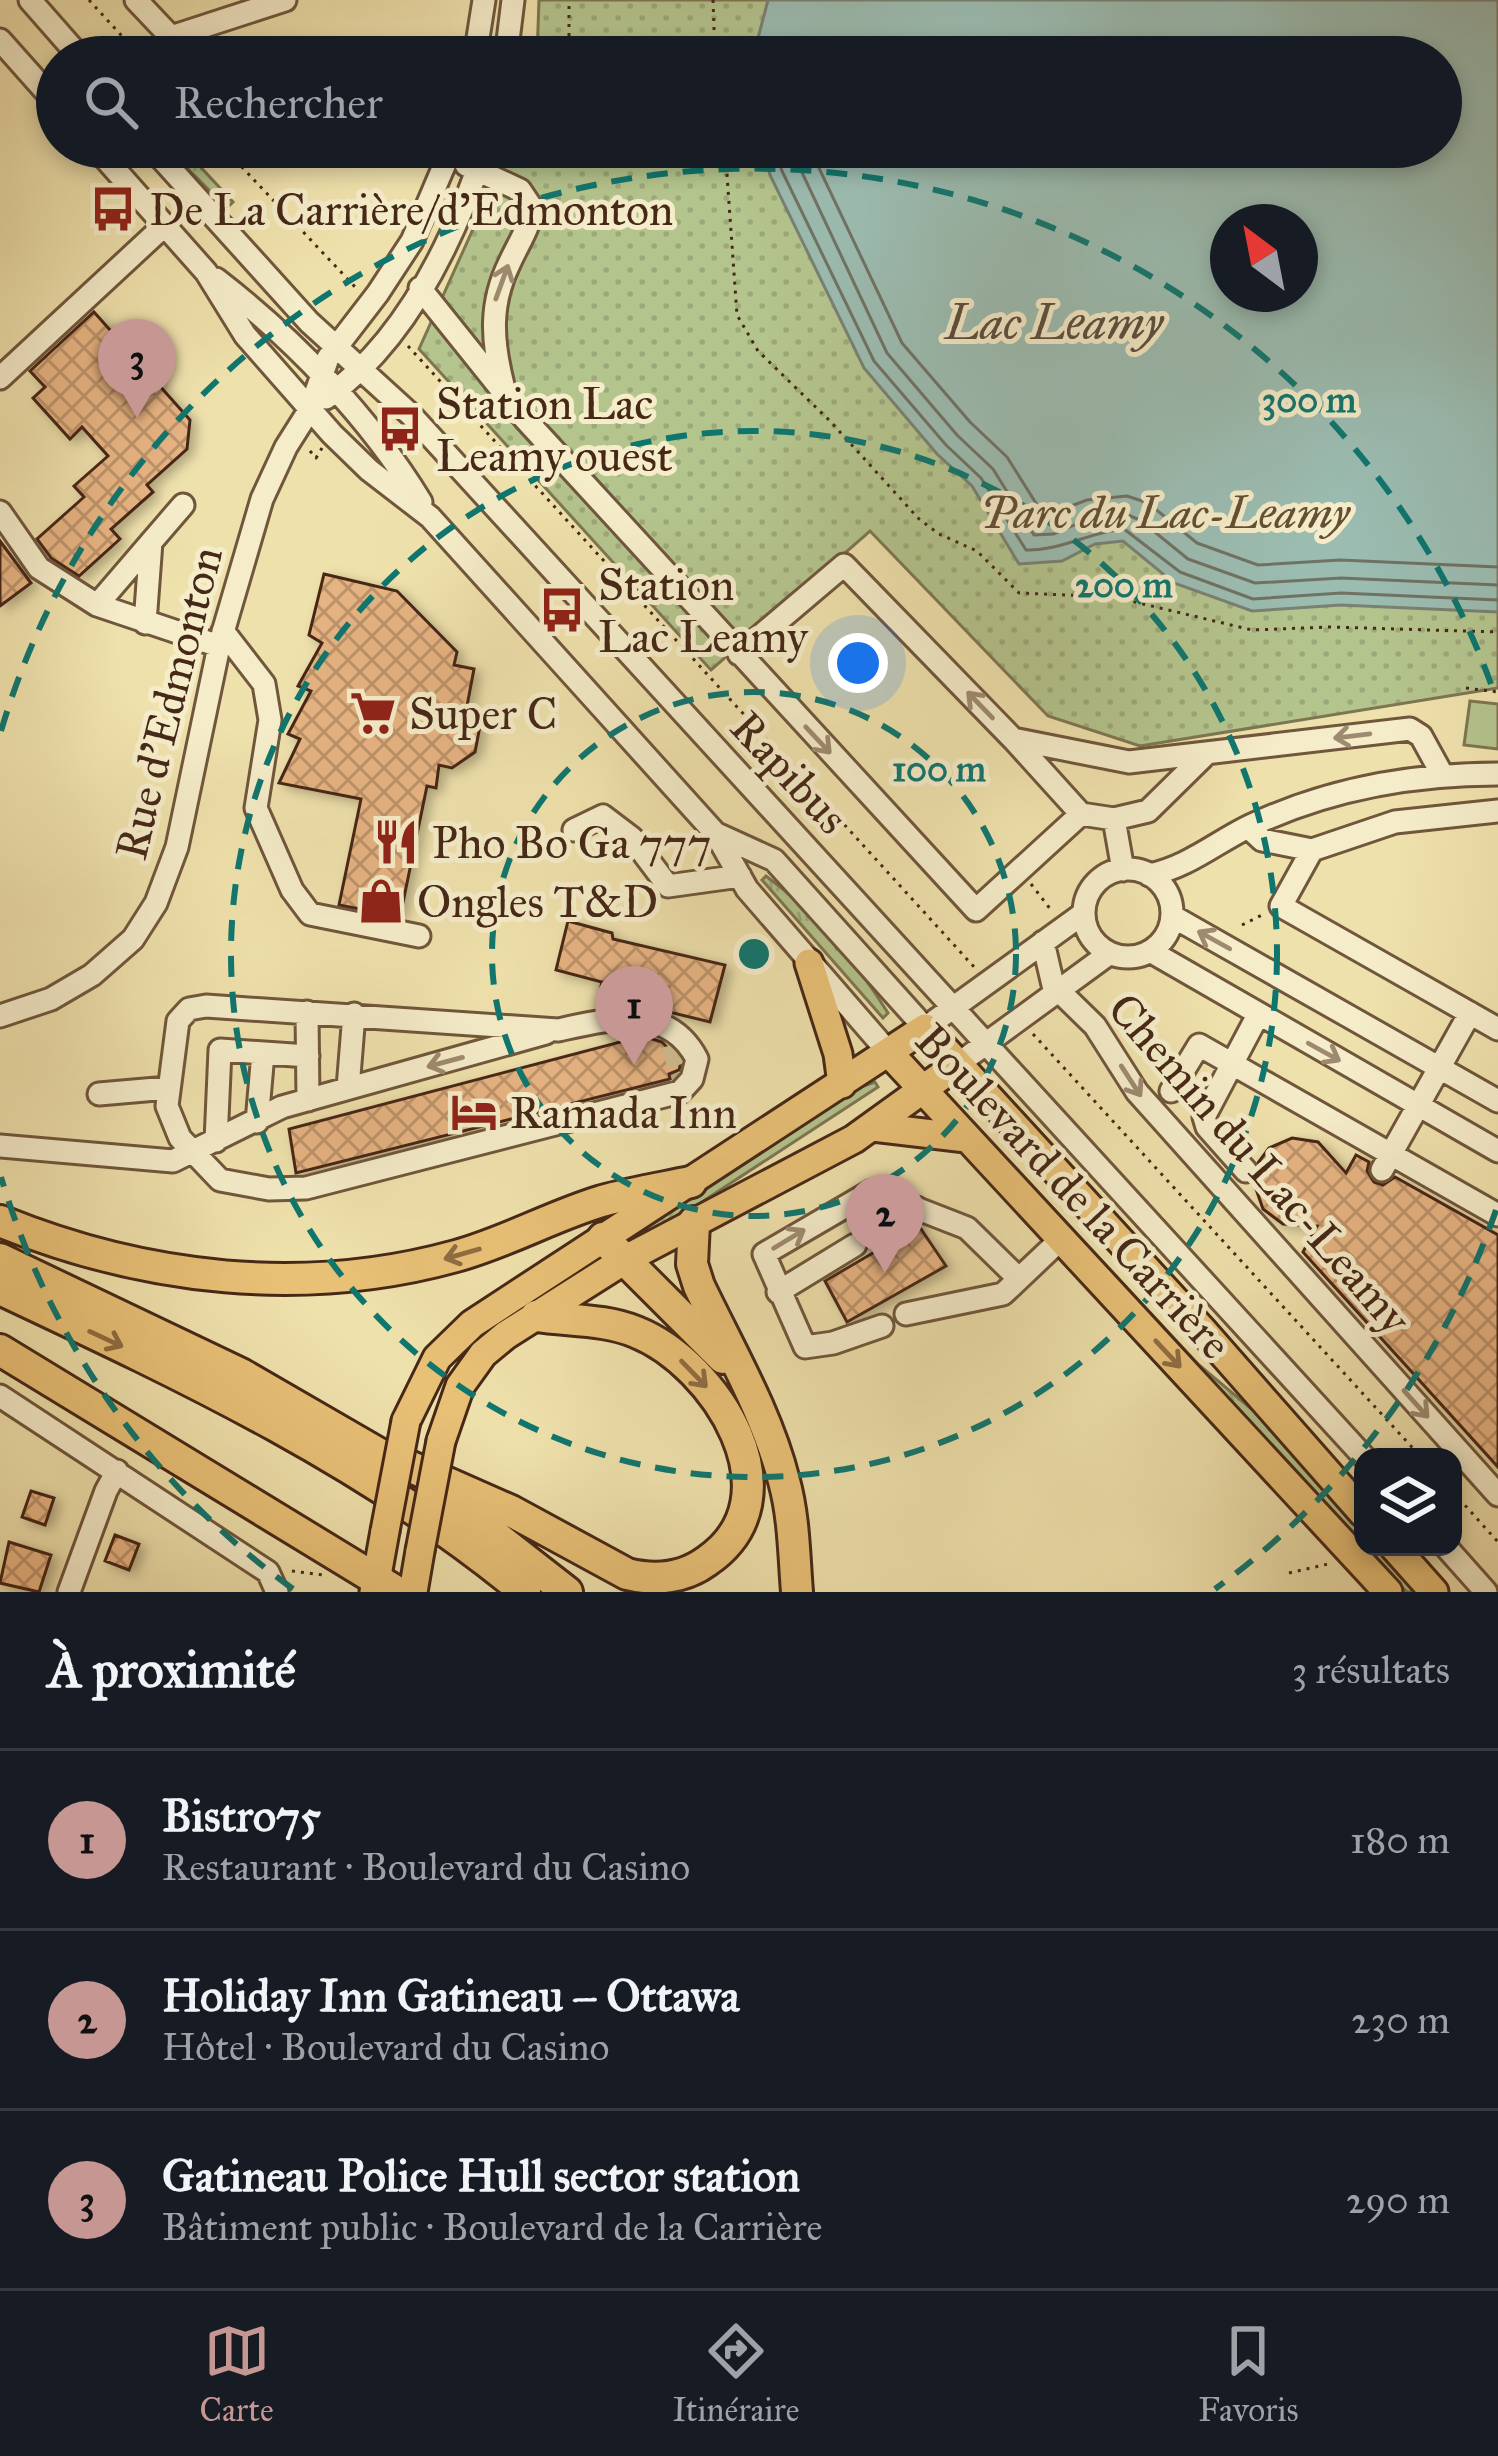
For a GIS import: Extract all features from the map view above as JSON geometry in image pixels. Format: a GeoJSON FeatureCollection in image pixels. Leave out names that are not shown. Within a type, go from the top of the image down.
{"type":"FeatureCollection","features":[{"type":"Feature","properties":{"kind":"highway"},"geometry":{"type":"LineString","coordinates":[[0,1221],[83,1252],[163,1270],[260,1279],[327,1278],[457,1256],[599,1202],[692,1182]]}},
{"type":"Feature","properties":{"kind":"highway"},"geometry":{"type":"LineString","coordinates":[[694,1222],[694,1271],[783,1475],[797,1592]]}},
{"type":"Feature","properties":{"kind":"highway"},"geometry":{"type":"LineString","coordinates":[[615,1248],[743,1380]]}},
{"type":"Feature","properties":{"kind":"highway"},"geometry":{"type":"LineString","coordinates":[[0,1259],[221,1364],[384,1455],[511,1511],[627,1574],[648,1578],[680,1574],[719,1551],[741,1520],[748,1474],[737,1437],[707,1388],[675,1355],[638,1333],[608,1324],[536,1316]]}},
{"type":"Feature","properties":{"kind":"highway"},"geometry":{"type":"LineString","coordinates":[[0,1289],[201,1384],[306,1440],[420,1512],[525,1592]]}},
{"type":"Feature","properties":{"kind":"highway"},"geometry":{"type":"LineString","coordinates":[[0,1350],[382,1588]]}},
{"type":"Feature","properties":{"kind":"highway"},"geometry":{"type":"LineString","coordinates":[[384,1455],[479,1521],[567,1592]]}},
{"type":"Feature","properties":{"kind":"main road"},"geometry":{"type":"LineString","coordinates":[[809,964],[838,1054],[842,1084]]}},
{"type":"Feature","properties":{"kind":"main road"},"geometry":{"type":"LineString","coordinates":[[412,1592],[441,1441],[453,1400],[474,1365],[692,1182],[925,1028]]}},
{"type":"Feature","properties":{"kind":"main road","name":"Boulevard de la Carrière"},"geometry":{"type":"LineString","coordinates":[[925,1028],[1226,1355],[1354,1503]]}},
{"type":"Feature","properties":{"kind":"main road","name":"Boulevard de la Carrière"},"geometry":{"type":"LineString","coordinates":[[890,1054],[1388,1592]]}},
{"type":"Feature","properties":{"kind":"main road"},"geometry":{"type":"LineString","coordinates":[[382,1588],[385,1531],[406,1421],[424,1379],[453,1339],[478,1318],[615,1248],[694,1222],[804,1168],[873,1127],[958,1064]]}},
{"type":"Feature","properties":{"kind":"main road"},"geometry":{"type":"LineString","coordinates":[[873,1127],[966,1138]]}},
{"type":"Feature","properties":{"kind":"main road"},"geometry":{"type":"LineString","coordinates":[[1402,1556],[1434,1592]]}},
{"type":"Feature","properties":{"kind":"street"},"geometry":{"type":"LineString","coordinates":[[30,0],[62,36]]}},
{"type":"Feature","properties":{"kind":"street"},"geometry":{"type":"LineString","coordinates":[[136,0],[170,36]]}},
{"type":"Feature","properties":{"kind":"street"},"geometry":{"type":"LineString","coordinates":[[174,36],[285,0]]}},
{"type":"Feature","properties":{"kind":"street"},"geometry":{"type":"LineString","coordinates":[[478,36],[484,0]]}},
{"type":"Feature","properties":{"kind":"street"},"geometry":{"type":"LineString","coordinates":[[513,0],[515,36]]}},
{"type":"Feature","properties":{"kind":"street"},"geometry":{"type":"LineString","coordinates":[[0,40],[36,80]]}},
{"type":"Feature","properties":{"kind":"street","name":"Boulevard de la Carrière"},"geometry":{"type":"LineString","coordinates":[[114,168],[206,272],[245,335],[310,409],[368,470],[430,518],[716,834],[740,876],[809,964],[890,1054]]}},
{"type":"Feature","properties":{"kind":"street","name":"Rapibus"},"geometry":{"type":"LineString","coordinates":[[170,168],[309,322],[411,415],[1356,1448]]}},
{"type":"Feature","properties":{"kind":"street"},"geometry":{"type":"LineString","coordinates":[[310,409],[328,384],[337,346],[412,241],[443,168]]}},
{"type":"Feature","properties":{"kind":"street"},"geometry":{"type":"LineString","coordinates":[[475,168],[520,190],[532,208],[494,306],[496,354],[506,396]]}},
{"type":"Feature","properties":{"kind":"street"},"geometry":{"type":"LineString","coordinates":[[328,384],[361,368],[420,288],[452,233],[478,170]]}},
{"type":"Feature","properties":{"kind":"street"},"geometry":{"type":"LineString","coordinates":[[0,378],[164,225]]}},
{"type":"Feature","properties":{"kind":"street","name":"Boulevard de la Carrière"},"geometry":{"type":"LineString","coordinates":[[206,272],[265,317],[388,448],[430,518]]}},
{"type":"Feature","properties":{"kind":"street"},"geometry":{"type":"LineString","coordinates":[[420,288],[506,396],[976,910],[1082,814]]}},
{"type":"Feature","properties":{"kind":"street","name":"Rue d'Edmonton"},"geometry":{"type":"LineString","coordinates":[[0,1016],[73,988],[108,964],[146,922],[177,847],[221,639],[262,499],[310,409]]}},
{"type":"Feature","properties":{"kind":"street"},"geometry":{"type":"LineString","coordinates":[[97,605],[183,505]]}},
{"type":"Feature","properties":{"kind":"street"},"geometry":{"type":"LineString","coordinates":[[0,512],[39,568],[97,605],[145,623],[221,639],[264,684],[270,720],[256,808],[292,890],[310,914],[419,936]]}},
{"type":"Feature","properties":{"kind":"street"},"geometry":{"type":"LineString","coordinates":[[145,623],[152,542]]}},
{"type":"Feature","properties":{"kind":"street"},"geometry":{"type":"LineString","coordinates":[[739,654],[844,565],[1082,814],[1114,819],[1148,812],[1208,753]]}},
{"type":"Feature","properties":{"kind":"street"},"geometry":{"type":"LineString","coordinates":[[1013,739],[1129,762],[1410,729],[1421,736],[1442,776]]}},
{"type":"Feature","properties":{"kind":"street"},"geometry":{"type":"LineString","coordinates":[[1183,866],[1165,936],[1150,951],[1137,956],[1110,953],[1090,937],[1084,913],[1091,889],[1111,873],[1123,869],[1149,874],[1183,866],[1248,827],[1333,795],[1442,776],[1498,774]]}},
{"type":"Feature","properties":{"kind":"street"},"geometry":{"type":"LineString","coordinates":[[1248,827],[1262,840],[1312,850],[1395,822],[1498,811]]}},
{"type":"Feature","properties":{"kind":"street"},"geometry":{"type":"LineString","coordinates":[[574,830],[603,816],[632,838],[668,886],[740,876]]}},
{"type":"Feature","properties":{"kind":"street"},"geometry":{"type":"LineString","coordinates":[[1114,819],[1123,869]]}},
{"type":"Feature","properties":{"kind":"street","name":"Boulevard de la Carrière"},"geometry":{"type":"LineString","coordinates":[[716,834],[773,860],[925,1028]]}},
{"type":"Feature","properties":{"kind":"street"},"geometry":{"type":"LineString","coordinates":[[1312,850],[1281,906],[1498,1029]]}},
{"type":"Feature","properties":{"kind":"street"},"geometry":{"type":"LineString","coordinates":[[1149,874],[1170,907],[1498,1101]]}},
{"type":"Feature","properties":{"kind":"street"},"geometry":{"type":"LineString","coordinates":[[925,1028],[1084,913]]}},
{"type":"Feature","properties":{"kind":"street"},"geometry":{"type":"LineString","coordinates":[[1043,942],[1048,974],[1058,991]]}},
{"type":"Feature","properties":{"kind":"street"},"geometry":{"type":"LineString","coordinates":[[1150,951],[1498,1150]]}},
{"type":"Feature","properties":{"kind":"street"},"geometry":{"type":"LineString","coordinates":[[958,1064],[1110,953]]}},
{"type":"Feature","properties":{"kind":"street","name":"Chemin du Lac-Leamy"},"geometry":{"type":"LineString","coordinates":[[1058,991],[1095,1026],[1149,1107],[1498,1495]]}},
{"type":"Feature","properties":{"kind":"street"},"geometry":{"type":"LineString","coordinates":[[0,1146],[173,1161],[192,1152],[257,1122],[282,1107],[613,1018],[644,1020],[673,1038],[686,1038],[697,1059],[680,1092],[307,1188],[268,1190],[220,1180],[192,1152],[180,1138],[167,1106],[178,1021],[189,1009],[354,1014],[558,1030]]}},
{"type":"Feature","properties":{"kind":"street"},"geometry":{"type":"LineString","coordinates":[[307,1012],[308,1100]]}},
{"type":"Feature","properties":{"kind":"street"},"geometry":{"type":"LineString","coordinates":[[1387,1161],[1470,1013]]}},
{"type":"Feature","properties":{"kind":"street"},"geometry":{"type":"LineString","coordinates":[[348,1088],[354,1014]]}},
{"type":"Feature","properties":{"kind":"street"},"geometry":{"type":"LineString","coordinates":[[1246,1171],[1204,1120],[1258,1015]]}},
{"type":"Feature","properties":{"kind":"street"},"geometry":{"type":"LineString","coordinates":[[1171,1090],[1198,1046],[1387,1161],[1498,1215]]}},
{"type":"Feature","properties":{"kind":"street"},"geometry":{"type":"LineString","coordinates":[[216,1141],[220,1050],[308,1056]]}},
{"type":"Feature","properties":{"kind":"street"},"geometry":{"type":"LineString","coordinates":[[257,1122],[263,1053]]}},
{"type":"Feature","properties":{"kind":"street"},"geometry":{"type":"LineString","coordinates":[[99,1094],[168,1088]]}},
{"type":"Feature","properties":{"kind":"street"},"geometry":{"type":"LineString","coordinates":[[882,1326],[805,1347],[764,1254],[872,1191],[967,1228],[1017,1277]]}},
{"type":"Feature","properties":{"kind":"street"},"geometry":{"type":"LineString","coordinates":[[778,1292],[917,1208]]}},
{"type":"Feature","properties":{"kind":"street"},"geometry":{"type":"LineString","coordinates":[[905,1314],[1003,1294],[1060,1240]]}},
{"type":"Feature","properties":{"kind":"street"},"geometry":{"type":"LineString","coordinates":[[0,1396],[117,1471],[274,1583]]}},
{"type":"Feature","properties":{"kind":"street"},"geometry":{"type":"LineString","coordinates":[[69,1592],[117,1471]]}},
{"type":"Feature","properties":{"kind":"street"},"geometry":{"type":"LineString","coordinates":[[1454,1556],[1486,1592]]}},
{"type":"Feature","properties":{"kind":"path"},"geometry":{"type":"LineString","coordinates":[[88,0],[121,36]]}},
{"type":"Feature","properties":{"kind":"path"},"geometry":{"type":"LineString","coordinates":[[569,0],[569,36]]}},
{"type":"Feature","properties":{"kind":"path"},"geometry":{"type":"LineString","coordinates":[[713,0],[715,36]]}},
{"type":"Feature","properties":{"kind":"path"},"geometry":{"type":"LineString","coordinates":[[243,168],[361,292]]}},
{"type":"Feature","properties":{"kind":"path"},"geometry":{"type":"LineString","coordinates":[[726,168],[736,303],[758,351],[930,529],[977,551],[1018,593],[1114,597],[1252,630],[1330,627],[1498,632]]}},
{"type":"Feature","properties":{"kind":"path"},"geometry":{"type":"LineString","coordinates":[[402,339],[975,968]]}},
{"type":"Feature","properties":{"kind":"path"},"geometry":{"type":"LineString","coordinates":[[1466,688],[1498,692]]}},
{"type":"Feature","properties":{"kind":"path"},"geometry":{"type":"LineString","coordinates":[[1034,888],[1052,911]]}},
{"type":"Feature","properties":{"kind":"path"},"geometry":{"type":"LineString","coordinates":[[1242,925],[1257,917]]}},
{"type":"Feature","properties":{"kind":"path","name":"Chemin du Lac-Leamy"},"geometry":{"type":"LineString","coordinates":[[1033,1034],[1413,1448]]}},
{"type":"Feature","properties":{"kind":"path"},"geometry":{"type":"LineString","coordinates":[[1462,1502],[1498,1542]]}},
{"type":"Feature","properties":{"kind":"path"},"geometry":{"type":"LineString","coordinates":[[1289,1573],[1340,1561]]}},
{"type":"Feature","properties":{"kind":"path"},"geometry":{"type":"LineString","coordinates":[[274,1583],[280,1567],[314,1576],[333,1573]]}},
{"type":"Feature","properties":{"kind":"green space","name":"Parc du Lac-Leamy"},"geometry":{"type":"Polygon","coordinates":[[[539,0],[1498,0],[1498,688],[1140,746],[1048,716],[870,531],[711,670],[419,349],[501,168],[1462,168],[1462,36],[538,36],[539,0]]]}},
{"type":"Feature","properties":{"kind":"green space"},"geometry":{"type":"Polygon","coordinates":[[[187,168],[201,168],[233,202],[227,208],[187,168]]]}},
{"type":"Feature","properties":{"kind":"green space"},"geometry":{"type":"Polygon","coordinates":[[[1470,701],[1498,704],[1498,749],[1464,745],[1470,701]]]}},
{"type":"Feature","properties":{"kind":"green space"},"geometry":{"type":"Polygon","coordinates":[[[766,876],[849,957],[888,1013],[883,1018],[762,880],[766,876]]]}},
{"type":"Feature","properties":{"kind":"green space"},"geometry":{"type":"Polygon","coordinates":[[[875,1082],[878,1087],[688,1211],[637,1234],[855,1089],[875,1082]]]}},
{"type":"Feature","properties":{"kind":"green space"},"geometry":{"type":"Polygon","coordinates":[[[956,1104],[1199,1365],[1267,1422],[1354,1522],[1354,1540],[953,1107],[956,1104]]]}},
{"type":"Feature","properties":{"kind":"green space"},"geometry":{"type":"Polygon","coordinates":[[[1369,1556],[1385,1556],[1418,1592],[1407,1592],[1369,1556]]]}},
{"type":"Feature","properties":{"kind":"water","name":"Lac Leamy"},"geometry":{"type":"Polygon","coordinates":[[[768,0],[1498,0],[1498,612],[1341,605],[1252,611],[1174,583],[1123,541],[1095,544],[1062,561],[1019,564],[972,486],[937,454],[864,368],[768,168],[1462,168],[1462,36],[759,36],[768,0]]]}},
{"type":"Feature","properties":{"kind":"building"},"geometry":{"type":"Polygon","coordinates":[[[94,312],[190,420],[187,449],[147,485],[153,492],[111,529],[120,539],[79,576],[51,558],[37,539],[84,497],[74,486],[108,456],[82,427],[70,439],[33,398],[45,387],[30,371],[94,312]]]}},
{"type":"Feature","properties":{"kind":"building"},"geometry":{"type":"Polygon","coordinates":[[[0,541],[31,583],[0,606],[0,541]]]}},
{"type":"Feature","properties":{"kind":"building","name":"Super C"},"geometry":{"type":"Polygon","coordinates":[[[324,574],[397,591],[457,652],[454,665],[474,669],[467,706],[480,726],[475,752],[452,768],[439,765],[436,788],[427,786],[400,917],[339,905],[361,799],[279,783],[300,739],[288,734],[311,691],[298,686],[322,643],[309,635],[324,574]]]}},
{"type":"Feature","properties":{"kind":"building"},"geometry":{"type":"Polygon","coordinates":[[[568,921],[612,933],[613,939],[725,965],[710,1022],[599,995],[602,982],[556,970],[568,921]]]}},
{"type":"Feature","properties":{"kind":"building","name":"Ramada Inn"},"geometry":{"type":"Polygon","coordinates":[[[643,1036],[662,1042],[681,1062],[670,1079],[296,1173],[289,1129],[643,1036]]]}},
{"type":"Feature","properties":{"kind":"building"},"geometry":{"type":"Polygon","coordinates":[[[1292,1138],[1318,1142],[1346,1173],[1356,1155],[1369,1162],[1367,1171],[1374,1182],[1383,1185],[1395,1177],[1498,1235],[1498,1467],[1303,1252],[1317,1226],[1283,1224],[1263,1209],[1254,1183],[1260,1175],[1258,1163],[1269,1148],[1292,1138]]]}},
{"type":"Feature","properties":{"kind":"building"},"geometry":{"type":"Polygon","coordinates":[[[919,1226],[946,1266],[847,1322],[825,1281],[919,1226]]]}},
{"type":"Feature","properties":{"kind":"building"},"geometry":{"type":"Polygon","coordinates":[[[31,1491],[54,1498],[45,1525],[22,1517],[31,1491]]]}},
{"type":"Feature","properties":{"kind":"building"},"geometry":{"type":"Polygon","coordinates":[[[115,1535],[139,1544],[129,1570],[105,1561],[115,1535]]]}},
{"type":"Feature","properties":{"kind":"building"},"geometry":{"type":"Polygon","coordinates":[[[9,1542],[51,1555],[39,1592],[0,1583],[9,1542]]]}},
{"type":"Feature","properties":{"kind":"tunnel"},"geometry":{"type":"LineString","coordinates":[[672,1045],[679,1070]]}},
{"type":"Feature","properties":{"kind":"place","name":"De La Carrière/d'Edmonton"},"geometry":{"type":"Point","coordinates":[113,209]}},
{"type":"Feature","properties":{"kind":"place","name":"Gatineau Police Hull sector station"},"geometry":{"type":"Point","coordinates":[137,418]}},
{"type":"Feature","properties":{"kind":"place","name":"Station Lac Leamy ouest"},"geometry":{"type":"Point","coordinates":[400,429]}},
{"type":"Feature","properties":{"kind":"place","name":"Station Lac Leamy"},"geometry":{"type":"Point","coordinates":[562,610]}},
{"type":"Feature","properties":{"kind":"place","name":"Super C"},"geometry":{"type":"Point","coordinates":[373,713]}},
{"type":"Feature","properties":{"kind":"place","name":"Pho Bo Ga 777"},"geometry":{"type":"Point","coordinates":[396,842]}},
{"type":"Feature","properties":{"kind":"place","name":"Ongles T&D"},"geometry":{"type":"Point","coordinates":[381,901]}},
{"type":"Feature","properties":{"kind":"place","name":"Bistro75"},"geometry":{"type":"Point","coordinates":[634,1065]}},
{"type":"Feature","properties":{"kind":"place","name":"Ramada Inn"},"geometry":{"type":"Point","coordinates":[474,1112]}},
{"type":"Feature","properties":{"kind":"place","name":"Holiday Inn Gatineau – Ottawa"},"geometry":{"type":"Point","coordinates":[885,1273]}}]}
